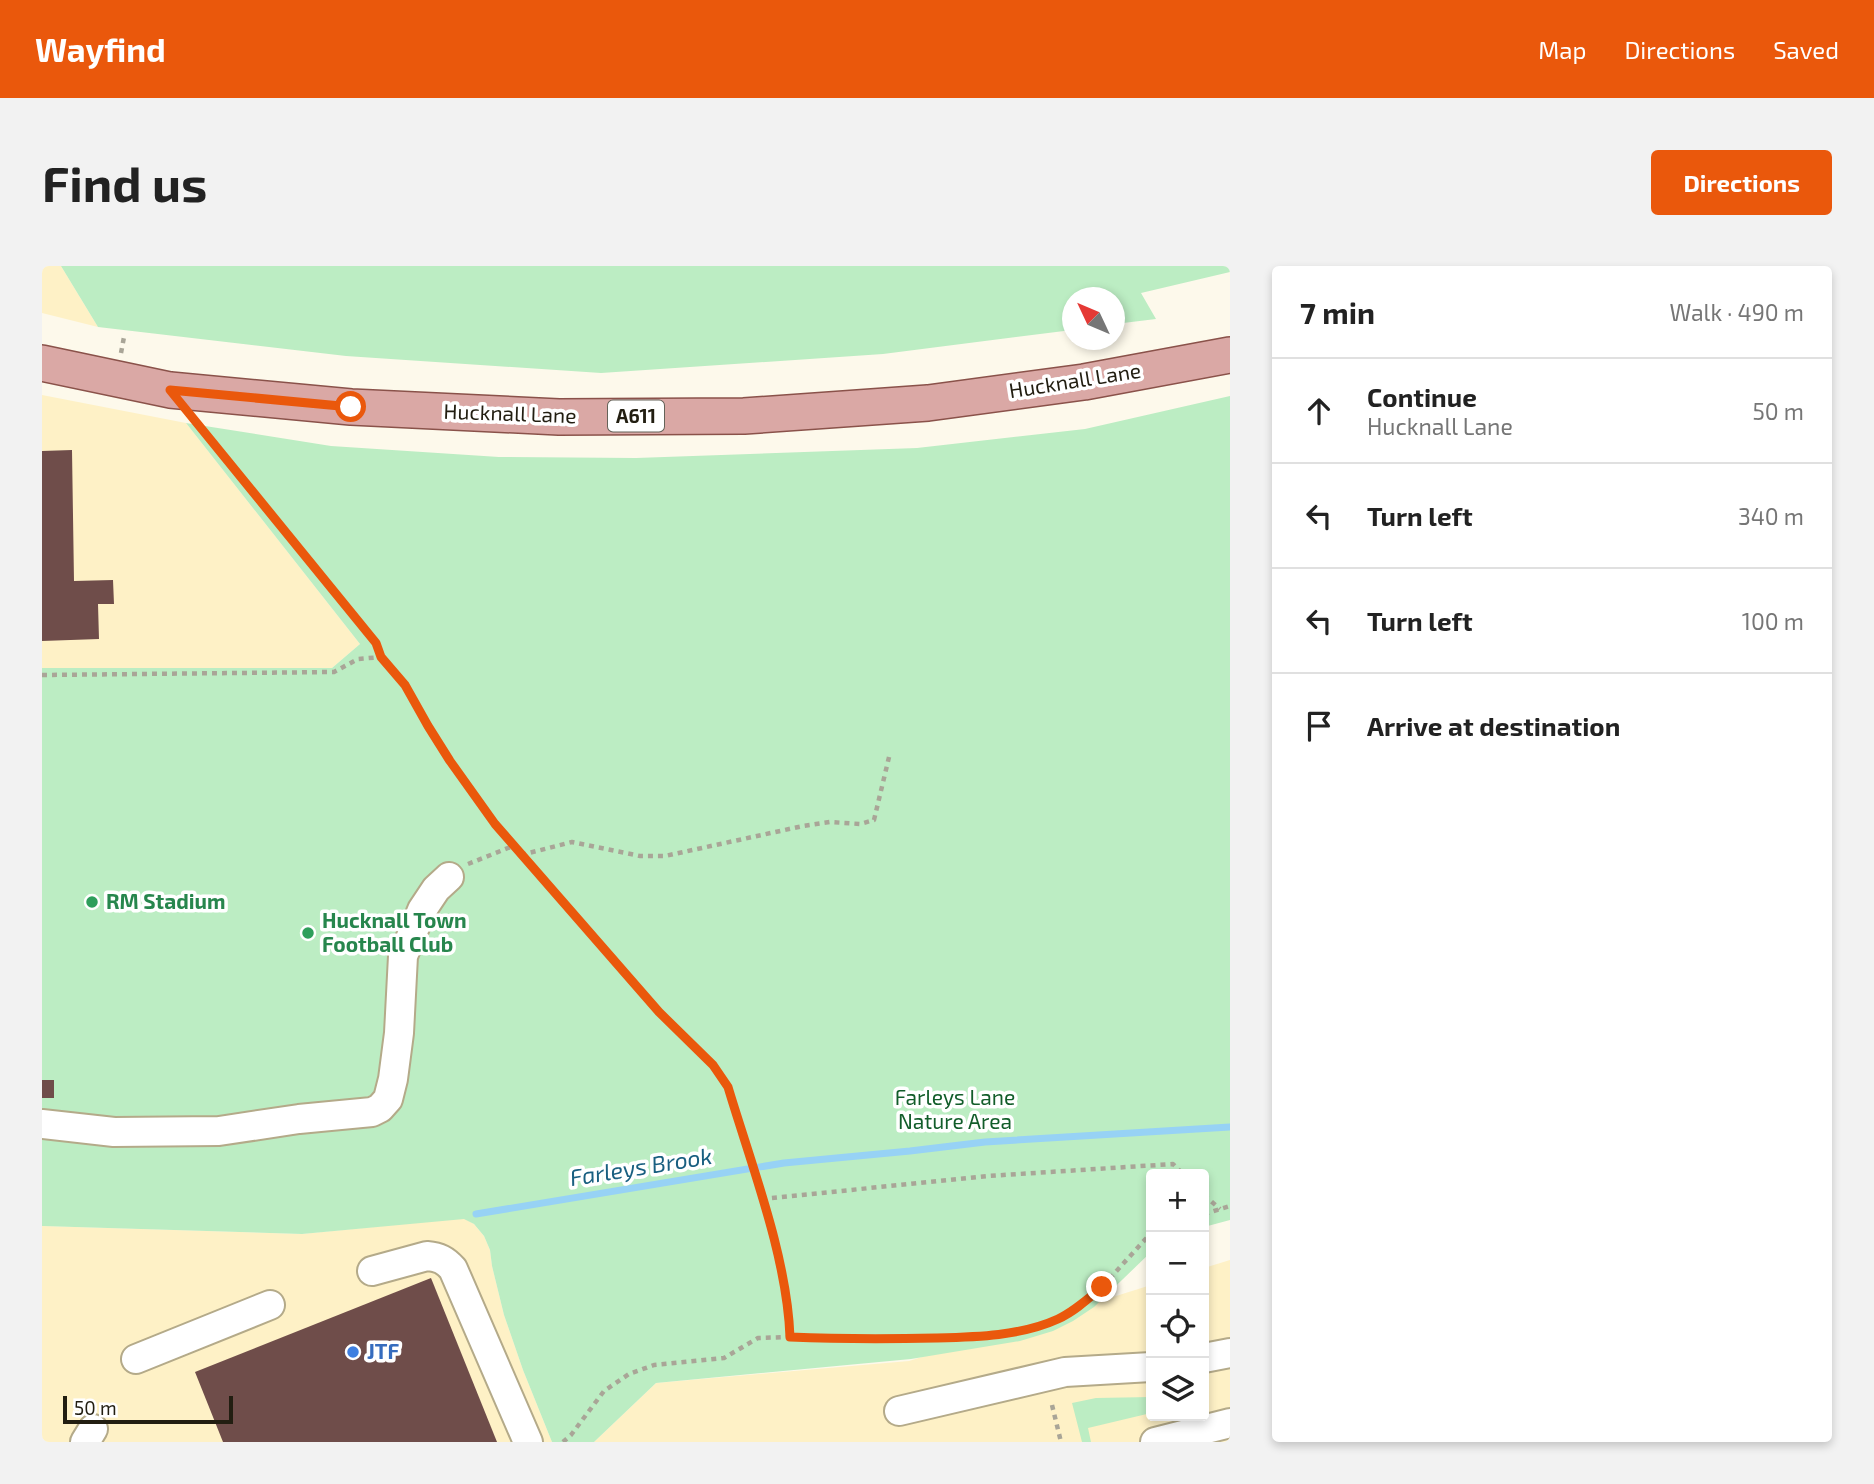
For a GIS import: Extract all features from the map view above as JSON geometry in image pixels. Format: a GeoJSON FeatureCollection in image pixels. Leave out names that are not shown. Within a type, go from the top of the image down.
{"type":"FeatureCollection","features":[{"type":"Feature","properties":{"kind":"main road","name":"Hucknall Lane"},"geometry":{"type":"LineString","coordinates":[[42,363],[170,390],[351,407],[531,415],[744,416],[928,403],[1084,382],[1230,355]]}},
{"type":"Feature","properties":{"kind":"street"},"geometry":{"type":"LineString","coordinates":[[42,1124],[114,1132],[219,1131],[372,1112],[380,1108],[388,1099],[393,1079],[399,1033],[403,956],[422,910],[436,889],[449,877]]}},
{"type":"Feature","properties":{"kind":"street"},"geometry":{"type":"LineString","coordinates":[[372,1271],[427,1256],[445,1260],[453,1269],[528,1442]]}},
{"type":"Feature","properties":{"kind":"street"},"geometry":{"type":"LineString","coordinates":[[136,1359],[270,1305]]}},
{"type":"Feature","properties":{"kind":"street"},"geometry":{"type":"LineString","coordinates":[[1208,1358],[1230,1353]]}},
{"type":"Feature","properties":{"kind":"street"},"geometry":{"type":"LineString","coordinates":[[899,1410],[1065,1372],[1146,1367]]}},
{"type":"Feature","properties":{"kind":"street"},"geometry":{"type":"LineString","coordinates":[[1155,1442],[1230,1423]]}},
{"type":"Feature","properties":{"kind":"path"},"geometry":{"type":"LineString","coordinates":[[108,352],[121,354],[124,337]]}},
{"type":"Feature","properties":{"kind":"path"},"geometry":{"type":"LineString","coordinates":[[170,390],[376,643],[381,657],[405,685],[450,761],[495,824],[659,1012],[713,1065],[728,1087],[762,1199],[785,1295],[790,1337]]}},
{"type":"Feature","properties":{"kind":"path"},"geometry":{"type":"LineString","coordinates":[[42,675],[334,671],[358,659],[381,657]]}},
{"type":"Feature","properties":{"kind":"path"},"geometry":{"type":"LineString","coordinates":[[521,856],[572,842],[640,856],[665,856],[803,826],[830,822],[860,824],[874,820],[890,752]]}},
{"type":"Feature","properties":{"kind":"path"},"geometry":{"type":"LineString","coordinates":[[449,877],[463,866],[513,846]]}},
{"type":"Feature","properties":{"kind":"path"},"geometry":{"type":"LineString","coordinates":[[762,1199],[988,1176],[1173,1164],[1178,1169]]}},
{"type":"Feature","properties":{"kind":"path"},"geometry":{"type":"LineString","coordinates":[[1209,1199],[1220,1209]]}},
{"type":"Feature","properties":{"kind":"path"},"geometry":{"type":"LineString","coordinates":[[1209,1212],[1230,1206]]}},
{"type":"Feature","properties":{"kind":"path"},"geometry":{"type":"LineString","coordinates":[[563,1442],[604,1391],[629,1374],[654,1365],[724,1358],[758,1338],[910,1339],[978,1336],[1045,1324],[1061,1317],[1102,1287],[1146,1239]]}},
{"type":"Feature","properties":{"kind":"path"},"geometry":{"type":"LineString","coordinates":[[1052,1405],[1061,1442]]}},
{"type":"Feature","properties":{"kind":"shaded area"},"geometry":{"type":"Polygon","coordinates":[[[42,266],[61,266],[98,327],[42,313],[42,266]]]}},
{"type":"Feature","properties":{"kind":"shaded area"},"geometry":{"type":"Polygon","coordinates":[[[42,395],[186,423],[360,644],[332,668],[42,668],[42,395]]]}},
{"type":"Feature","properties":{"kind":"shaded area"},"geometry":{"type":"Polygon","coordinates":[[[464,1218],[474,1224],[484,1236],[490,1250],[504,1315],[552,1442],[42,1442],[42,1226],[302,1234],[464,1218]]]}},
{"type":"Feature","properties":{"kind":"shaded area"},"geometry":{"type":"Polygon","coordinates":[[[1230,1260],[1230,1442],[594,1442],[656,1383],[909,1361],[1146,1287],[1146,1421],[1209,1421],[1209,1266],[1230,1260]]]}},
{"type":"Feature","properties":{"kind":"green space"},"geometry":{"type":"Polygon","coordinates":[[[61,266],[1230,266],[1230,272],[1141,293],[1156,319],[1125,323],[1125,287],[1062,287],[1062,331],[883,354],[601,373],[346,356],[98,327],[61,266]]]}},
{"type":"Feature","properties":{"kind":"green space","name":"Farleys Lane Nature Area"},"geometry":{"type":"Polygon","coordinates":[[[1230,396],[1230,1220],[1209,1226],[1209,1169],[1146,1169],[1146,1257],[1094,1307],[1053,1331],[1020,1341],[911,1359],[656,1383],[594,1442],[552,1442],[504,1315],[490,1250],[484,1236],[474,1224],[464,1219],[302,1234],[42,1226],[42,668],[332,668],[360,644],[186,423],[331,446],[499,457],[636,458],[917,448],[1085,429],[1230,396]]]}},
{"type":"Feature","properties":{"kind":"green space"},"geometry":{"type":"Polygon","coordinates":[[[1146,1397],[1146,1414],[1088,1428],[1091,1442],[1082,1442],[1072,1403],[1096,1398],[1146,1397]]]}},
{"type":"Feature","properties":{"kind":"building"},"geometry":{"type":"Polygon","coordinates":[[[72,450],[74,581],[113,580],[114,604],[98,604],[99,639],[42,641],[42,451],[72,450]]]}},
{"type":"Feature","properties":{"kind":"building"},"geometry":{"type":"Polygon","coordinates":[[[42,1080],[54,1080],[54,1098],[42,1098],[42,1080]]]}},
{"type":"Feature","properties":{"kind":"building","name":"JTF"},"geometry":{"type":"Polygon","coordinates":[[[431,1278],[497,1442],[223,1442],[195,1372],[431,1278]]]}},
{"type":"Feature","properties":{"kind":"waterway","name":"Farleys Brook"},"geometry":{"type":"LineString","coordinates":[[476,1214],[784,1163],[985,1142],[1230,1127]]}},
{"type":"Feature","properties":{"kind":"place","name":"RM Stadium"},"geometry":{"type":"Point","coordinates":[92,902]}},
{"type":"Feature","properties":{"kind":"place","name":"Hucknall Town Football Club"},"geometry":{"type":"Point","coordinates":[308,933]}},
{"type":"Feature","properties":{"kind":"place","name":"JTF"},"geometry":{"type":"Point","coordinates":[353,1352]}},
{"type":"Feature","properties":{"kind":"route"},"geometry":{"type":"LineString","coordinates":[[351,407],[170,390],[376,643],[381,657],[405,685],[450,761],[495,824],[659,1012],[713,1065],[728,1087],[775,1249],[785,1295],[790,1337],[910,1339],[1008,1332],[1045,1324],[1061,1317],[1102,1287]]}}]}
